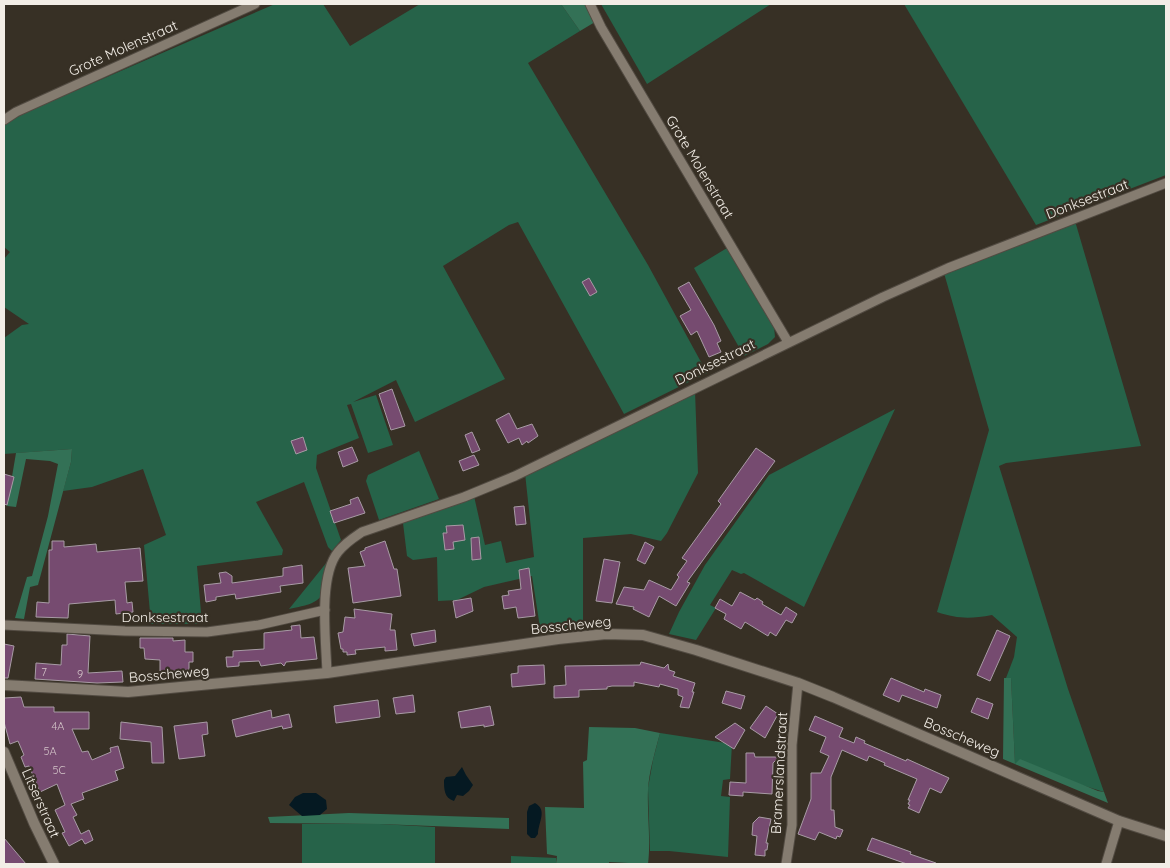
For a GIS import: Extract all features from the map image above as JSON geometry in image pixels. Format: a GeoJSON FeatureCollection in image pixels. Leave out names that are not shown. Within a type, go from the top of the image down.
{"type":"FeatureCollection","features":[{"type":"Feature","properties":{"kind":"street","name":"Grote Molenstraat"},"geometry":{"type":"LineString","coordinates":[[4,120],[16,112],[255,4]]}},
{"type":"Feature","properties":{"kind":"street","name":"Grote Molenstraat"},"geometry":{"type":"LineString","coordinates":[[590,4],[606,35],[788,342]]}},
{"type":"Feature","properties":{"kind":"street","name":"Donksestraat"},"geometry":{"type":"LineString","coordinates":[[327,673],[325,610],[331,565],[338,552],[347,542],[362,532],[464,497],[515,476],[883,297],[948,268],[1166,183]]}},
{"type":"Feature","properties":{"kind":"street","name":"Donksestraat"},"geometry":{"type":"LineString","coordinates":[[4,625],[125,631],[207,632],[259,625],[325,610]]}},
{"type":"Feature","properties":{"kind":"street","name":"Bosscheweg"},"geometry":{"type":"LineString","coordinates":[[4,685],[128,692],[327,673],[558,639],[606,634],[643,636],[696,650],[833,696],[1119,820],[1166,836]]}},
{"type":"Feature","properties":{"kind":"street","name":"Bramerslandstraat"},"geometry":{"type":"LineString","coordinates":[[786,864],[792,826],[792,745],[798,683]]}},
{"type":"Feature","properties":{"kind":"street","name":"Litserstraat"},"geometry":{"type":"LineString","coordinates":[[4,752],[34,823],[54,864]]}},
{"type":"Feature","properties":{"kind":"street"},"geometry":{"type":"LineString","coordinates":[[1106,864],[1119,820]]}},
{"type":"Feature","properties":{"kind":"green space"},"geometry":{"type":"Polygon","coordinates":[[[275,4],[323,4],[350,46],[420,4],[561,4],[580,31],[528,63],[648,265],[707,373],[624,414],[518,222],[509,225],[443,266],[505,379],[415,422],[396,380],[353,402],[376,395],[393,445],[368,453],[351,404],[347,405],[359,438],[317,455],[316,468],[341,540],[332,551],[328,547],[304,482],[256,502],[283,550],[282,555],[197,566],[202,624],[151,624],[144,545],[166,535],[143,469],[92,487],[63,491],[71,462],[72,449],[4,454],[4,338],[22,325],[29,324],[4,307],[4,259],[10,252],[4,247],[4,125],[24,113],[275,4]]]}},
{"type":"Feature","properties":{"kind":"green space"},"geometry":{"type":"Polygon","coordinates":[[[561,4],[586,4],[595,22],[580,31],[561,4]]]}},
{"type":"Feature","properties":{"kind":"green space"},"geometry":{"type":"Polygon","coordinates":[[[601,4],[771,4],[647,84],[601,4]]]}},
{"type":"Feature","properties":{"kind":"green space"},"geometry":{"type":"Polygon","coordinates":[[[904,4],[1166,4],[1166,175],[1036,225],[904,4]]]}},
{"type":"Feature","properties":{"kind":"green space"},"geometry":{"type":"Polygon","coordinates":[[[1075,221],[1141,446],[1006,463],[999,466],[1068,689],[1104,792],[1015,764],[1011,678],[1006,678],[1014,657],[1017,637],[992,615],[964,618],[937,612],[989,430],[944,273],[1075,221]]]}},
{"type":"Feature","properties":{"kind":"green space"},"geometry":{"type":"Polygon","coordinates":[[[727,248],[774,327],[775,337],[768,344],[744,356],[694,268],[727,248]]]}},
{"type":"Feature","properties":{"kind":"green space"},"geometry":{"type":"Polygon","coordinates":[[[695,391],[698,473],[661,541],[631,534],[583,538],[583,629],[541,634],[532,576],[484,587],[457,600],[438,601],[437,557],[413,560],[407,556],[403,523],[474,496],[485,545],[501,541],[506,563],[534,557],[525,473],[695,391]]]}},
{"type":"Feature","properties":{"kind":"green space"},"geometry":{"type":"Polygon","coordinates":[[[895,409],[804,607],[744,573],[741,574],[732,570],[710,605],[716,608],[696,640],[669,634],[705,565],[769,475],[895,409]]]}},
{"type":"Feature","properties":{"kind":"green space"},"geometry":{"type":"Polygon","coordinates":[[[72,449],[71,462],[38,585],[30,587],[24,619],[15,618],[27,577],[32,576],[48,516],[58,464],[50,461],[26,459],[16,507],[7,506],[16,453],[72,449]]]}},
{"type":"Feature","properties":{"kind":"green space"},"geometry":{"type":"Polygon","coordinates":[[[419,451],[439,499],[379,520],[366,481],[368,475],[419,451]]]}},
{"type":"Feature","properties":{"kind":"green space"},"geometry":{"type":"Polygon","coordinates":[[[327,562],[325,588],[322,596],[309,604],[289,609],[327,562]]]}},
{"type":"Feature","properties":{"kind":"green space"},"geometry":{"type":"Polygon","coordinates":[[[1004,678],[1011,678],[1015,764],[1020,759],[1104,792],[1108,803],[1003,759],[1004,678]]]}},
{"type":"Feature","properties":{"kind":"green space"},"geometry":{"type":"Polygon","coordinates":[[[589,727],[635,728],[660,733],[652,762],[649,783],[648,864],[609,862],[609,864],[556,864],[557,856],[547,854],[545,807],[584,808],[583,762],[587,760],[589,727]]]}},
{"type":"Feature","properties":{"kind":"green space"},"geometry":{"type":"Polygon","coordinates":[[[660,733],[732,744],[730,779],[723,780],[721,796],[730,797],[728,857],[650,851],[648,788],[660,733]]]}},
{"type":"Feature","properties":{"kind":"green space"},"geometry":{"type":"Polygon","coordinates":[[[349,813],[509,818],[509,829],[380,824],[270,823],[268,817],[349,813]]]}},
{"type":"Feature","properties":{"kind":"green space"},"geometry":{"type":"Polygon","coordinates":[[[302,824],[380,824],[435,827],[435,864],[302,864],[302,824]]]}},
{"type":"Feature","properties":{"kind":"green space"},"geometry":{"type":"Polygon","coordinates":[[[511,856],[556,858],[556,864],[511,864],[511,856]]]}},
{"type":"Feature","properties":{"kind":"water"},"geometry":{"type":"Polygon","coordinates":[[[462,767],[473,785],[463,796],[457,795],[454,801],[446,795],[444,780],[446,777],[455,776],[462,767]]]}},
{"type":"Feature","properties":{"kind":"water"},"geometry":{"type":"Polygon","coordinates":[[[303,793],[316,793],[326,800],[327,809],[320,815],[302,816],[289,805],[295,797],[303,793]]]}},
{"type":"Feature","properties":{"kind":"water"},"geometry":{"type":"Polygon","coordinates":[[[535,803],[539,806],[542,813],[538,834],[535,838],[531,838],[527,834],[527,812],[529,806],[535,803]]]}},
{"type":"Feature","properties":{"kind":"building"},"geometry":{"type":"Polygon","coordinates":[[[589,278],[597,292],[590,296],[582,282],[589,278]]]}},
{"type":"Feature","properties":{"kind":"building"},"geometry":{"type":"Polygon","coordinates":[[[689,282],[721,341],[717,343],[721,352],[709,357],[697,331],[691,335],[680,316],[691,310],[678,288],[689,282]]]}},
{"type":"Feature","properties":{"kind":"building"},"geometry":{"type":"Polygon","coordinates":[[[392,389],[405,426],[391,430],[379,394],[392,389]]]}},
{"type":"Feature","properties":{"kind":"building"},"geometry":{"type":"Polygon","coordinates":[[[509,413],[517,429],[532,424],[538,436],[522,445],[519,438],[508,443],[496,420],[509,413]]]}},
{"type":"Feature","properties":{"kind":"building"},"geometry":{"type":"Polygon","coordinates":[[[472,432],[480,450],[472,453],[465,435],[472,432]]]}},
{"type":"Feature","properties":{"kind":"building"},"geometry":{"type":"Polygon","coordinates":[[[303,437],[307,450],[296,454],[291,441],[303,437]]]}},
{"type":"Feature","properties":{"kind":"building"},"geometry":{"type":"Polygon","coordinates":[[[352,447],[358,461],[343,467],[338,452],[352,447]]]}},
{"type":"Feature","properties":{"kind":"building"},"geometry":{"type":"Polygon","coordinates":[[[756,448],[775,461],[687,582],[690,583],[676,606],[659,596],[649,617],[633,609],[634,607],[616,604],[624,587],[644,590],[649,580],[671,590],[679,577],[677,575],[687,561],[682,558],[721,504],[718,501],[756,448]]]}},
{"type":"Feature","properties":{"kind":"building"},"geometry":{"type":"Polygon","coordinates":[[[474,455],[479,465],[463,471],[459,461],[474,455]]]}},
{"type":"Feature","properties":{"kind":"building"},"geometry":{"type":"Polygon","coordinates":[[[4,474],[14,477],[7,505],[4,504],[4,474]]]}},
{"type":"Feature","properties":{"kind":"building"},"geometry":{"type":"Polygon","coordinates":[[[358,497],[365,513],[334,523],[330,511],[351,504],[350,500],[358,497]]]}},
{"type":"Feature","properties":{"kind":"building"},"geometry":{"type":"Polygon","coordinates":[[[524,506],[526,524],[516,525],[514,507],[524,506]]]}},
{"type":"Feature","properties":{"kind":"building"},"geometry":{"type":"Polygon","coordinates":[[[463,525],[465,540],[453,542],[454,549],[445,550],[443,533],[447,533],[446,526],[463,525]]]}},
{"type":"Feature","properties":{"kind":"building"},"geometry":{"type":"Polygon","coordinates":[[[479,537],[481,559],[472,560],[471,538],[479,537]]]}},
{"type":"Feature","properties":{"kind":"building"},"geometry":{"type":"Polygon","coordinates":[[[52,541],[64,541],[64,547],[96,544],[97,552],[140,548],[143,581],[125,582],[127,603],[132,602],[133,612],[116,614],[115,600],[69,604],[68,618],[36,617],[37,602],[49,603],[49,550],[52,550],[52,541]]]}},
{"type":"Feature","properties":{"kind":"building"},"geometry":{"type":"Polygon","coordinates":[[[385,541],[394,569],[397,569],[401,596],[353,603],[348,568],[365,566],[360,552],[365,550],[365,548],[385,541]]]}},
{"type":"Feature","properties":{"kind":"building"},"geometry":{"type":"Polygon","coordinates":[[[645,542],[654,547],[645,564],[637,560],[645,542]]]}},
{"type":"Feature","properties":{"kind":"building"},"geometry":{"type":"Polygon","coordinates":[[[604,559],[620,562],[612,603],[596,601],[604,559]]]}},
{"type":"Feature","properties":{"kind":"building"},"geometry":{"type":"Polygon","coordinates":[[[302,565],[303,583],[280,586],[281,592],[236,599],[235,594],[216,597],[216,600],[206,602],[204,585],[221,583],[219,573],[226,572],[232,576],[232,583],[283,576],[283,568],[302,565]]]}},
{"type":"Feature","properties":{"kind":"building"},"geometry":{"type":"Polygon","coordinates":[[[529,568],[535,616],[518,618],[516,607],[504,609],[502,596],[509,595],[508,591],[521,589],[519,570],[529,568]]]}},
{"type":"Feature","properties":{"kind":"building"},"geometry":{"type":"Polygon","coordinates":[[[740,592],[755,600],[757,598],[763,602],[762,604],[781,615],[786,607],[797,614],[792,623],[786,620],[776,636],[770,632],[768,636],[745,622],[741,629],[724,619],[726,614],[715,608],[720,599],[732,606],[740,592]]]}},
{"type":"Feature","properties":{"kind":"building"},"geometry":{"type":"Polygon","coordinates":[[[471,598],[473,611],[456,618],[453,601],[471,598]]]}},
{"type":"Feature","properties":{"kind":"building"},"geometry":{"type":"Polygon","coordinates":[[[354,609],[392,614],[390,630],[395,630],[397,650],[385,651],[385,647],[355,650],[356,654],[347,655],[347,652],[343,652],[338,633],[343,632],[345,617],[355,618],[354,609]]]}},
{"type":"Feature","properties":{"kind":"building"},"geometry":{"type":"Polygon","coordinates":[[[300,625],[301,638],[314,637],[317,659],[286,662],[284,666],[281,663],[261,666],[259,661],[239,662],[239,666],[227,667],[226,657],[233,657],[233,651],[264,649],[264,633],[292,630],[291,626],[300,625]]]}},
{"type":"Feature","properties":{"kind":"building"},"geometry":{"type":"Polygon","coordinates":[[[435,630],[436,642],[414,646],[411,634],[435,630]]]}},
{"type":"Feature","properties":{"kind":"building"},"geometry":{"type":"Polygon","coordinates":[[[997,630],[1010,636],[990,681],[977,675],[997,630]]]}},
{"type":"Feature","properties":{"kind":"building"},"geometry":{"type":"Polygon","coordinates":[[[67,634],[90,636],[88,673],[122,671],[123,682],[97,683],[35,679],[36,663],[61,665],[62,645],[67,645],[67,634]]]}},
{"type":"Feature","properties":{"kind":"building"},"geometry":{"type":"Polygon","coordinates":[[[140,638],[173,638],[173,641],[185,640],[185,652],[193,652],[193,662],[189,662],[189,670],[160,671],[160,660],[145,659],[144,648],[140,648],[140,638]]]}},
{"type":"Feature","properties":{"kind":"building"},"geometry":{"type":"Polygon","coordinates":[[[4,644],[14,646],[8,678],[4,678],[4,644]]]}},
{"type":"Feature","properties":{"kind":"building"},"geometry":{"type":"Polygon","coordinates":[[[641,662],[664,668],[668,664],[669,670],[675,672],[673,676],[695,683],[689,708],[680,707],[683,697],[678,695],[678,689],[660,684],[659,687],[634,682],[634,686],[612,686],[607,687],[607,689],[579,690],[579,697],[554,698],[554,686],[566,685],[565,666],[640,665],[641,662]]]}},
{"type":"Feature","properties":{"kind":"building"},"geometry":{"type":"Polygon","coordinates":[[[544,665],[545,684],[512,687],[511,674],[518,673],[518,666],[544,665]]]}},
{"type":"Feature","properties":{"kind":"building"},"geometry":{"type":"Polygon","coordinates":[[[891,678],[924,692],[925,689],[941,695],[937,708],[902,695],[899,702],[883,695],[891,678]]]}},
{"type":"Feature","properties":{"kind":"building"},"geometry":{"type":"Polygon","coordinates":[[[726,691],[745,696],[741,709],[722,703],[726,691]]]}},
{"type":"Feature","properties":{"kind":"building"},"geometry":{"type":"Polygon","coordinates":[[[413,695],[415,712],[396,714],[393,698],[413,695]]]}},
{"type":"Feature","properties":{"kind":"building"},"geometry":{"type":"Polygon","coordinates":[[[21,697],[24,707],[54,707],[54,712],[89,712],[89,729],[72,729],[82,752],[88,751],[92,760],[111,752],[110,748],[118,746],[124,768],[115,771],[118,780],[82,793],[84,799],[71,804],[77,815],[73,817],[81,834],[89,830],[93,840],[85,844],[82,839],[69,846],[62,833],[65,832],[55,810],[65,805],[57,784],[40,792],[29,766],[25,767],[21,757],[24,755],[18,741],[10,744],[4,722],[4,698],[21,697]]]}},
{"type":"Feature","properties":{"kind":"building"},"geometry":{"type":"Polygon","coordinates":[[[977,698],[993,704],[988,719],[971,712],[977,698]]]}},
{"type":"Feature","properties":{"kind":"building"},"geometry":{"type":"Polygon","coordinates":[[[378,700],[380,717],[336,723],[334,706],[378,700]]]}},
{"type":"Feature","properties":{"kind":"building"},"geometry":{"type":"Polygon","coordinates":[[[490,706],[494,725],[461,728],[458,712],[490,706]]]}},
{"type":"Feature","properties":{"kind":"building"},"geometry":{"type":"Polygon","coordinates":[[[766,706],[778,714],[765,738],[750,728],[766,706]]]}},
{"type":"Feature","properties":{"kind":"building"},"geometry":{"type":"Polygon","coordinates":[[[271,710],[272,718],[289,714],[292,727],[283,729],[282,726],[236,737],[232,720],[271,710]]]}},
{"type":"Feature","properties":{"kind":"building"},"geometry":{"type":"Polygon","coordinates":[[[815,716],[843,728],[839,737],[854,743],[856,737],[865,741],[864,743],[906,761],[907,759],[949,778],[941,793],[930,788],[919,813],[908,808],[910,800],[908,800],[917,779],[884,765],[885,763],[869,756],[867,761],[842,750],[831,777],[831,810],[834,810],[835,827],[843,830],[840,837],[837,836],[836,839],[819,832],[815,840],[798,834],[811,799],[811,773],[821,773],[829,756],[820,752],[826,737],[809,730],[815,716]]]}},
{"type":"Feature","properties":{"kind":"building"},"geometry":{"type":"Polygon","coordinates":[[[121,722],[162,727],[164,763],[152,763],[151,742],[120,739],[121,722]]]}},
{"type":"Feature","properties":{"kind":"building"},"geometry":{"type":"Polygon","coordinates":[[[207,722],[208,734],[202,735],[205,756],[179,759],[174,726],[207,722]]]}},
{"type":"Feature","properties":{"kind":"building"},"geometry":{"type":"Polygon","coordinates":[[[735,723],[745,730],[734,749],[715,737],[735,723]]]}},
{"type":"Feature","properties":{"kind":"building"},"geometry":{"type":"Polygon","coordinates":[[[746,753],[754,753],[755,757],[779,757],[773,763],[772,794],[743,792],[743,796],[729,795],[730,782],[746,783],[746,753]]]}},
{"type":"Feature","properties":{"kind":"building"},"geometry":{"type":"Polygon","coordinates":[[[759,817],[771,819],[765,856],[755,855],[757,836],[752,835],[753,823],[759,817]]]}},
{"type":"Feature","properties":{"kind":"building"},"geometry":{"type":"Polygon","coordinates":[[[4,838],[26,864],[4,864],[4,838]]]}},
{"type":"Feature","properties":{"kind":"building"},"geometry":{"type":"Polygon","coordinates":[[[872,838],[911,852],[910,854],[936,864],[907,864],[867,850],[872,838]]]}}]}
